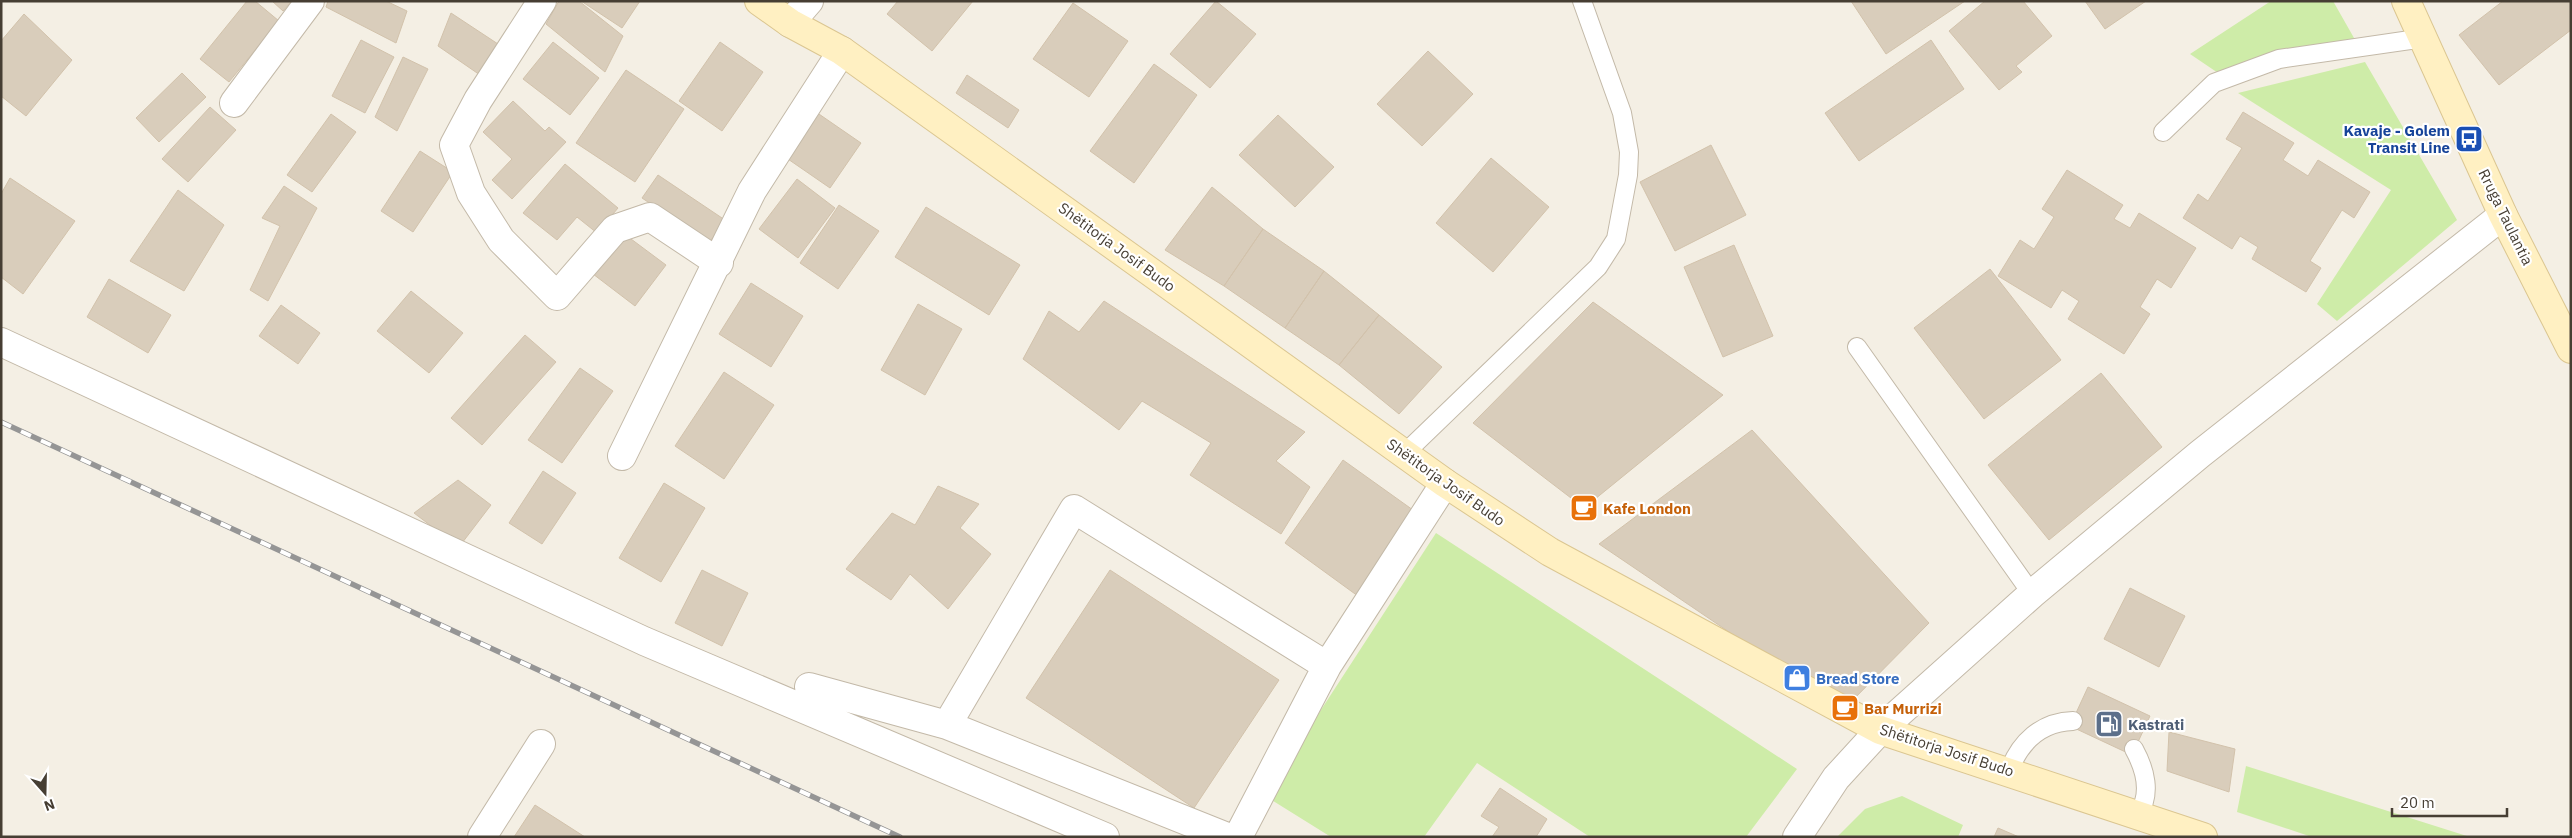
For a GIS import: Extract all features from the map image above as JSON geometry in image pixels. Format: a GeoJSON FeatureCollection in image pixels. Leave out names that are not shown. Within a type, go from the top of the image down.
{"type":"FeatureCollection","features":[{"type":"Feature","properties":{"kind":"main road","name":"Shëtitorja Josif Budo"},"geometry":{"type":"LineString","coordinates":[[759,1],[790,23],[842,50],[1404,454],[1550,552],[1880,730],[2009,771],[2203,837]]}},
{"type":"Feature","properties":{"kind":"main road","name":"Rruga Taulantia"},"geometry":{"type":"LineString","coordinates":[[2406,1],[2503,215],[2571,349]]}},
{"type":"Feature","properties":{"kind":"street"},"geometry":{"type":"LineString","coordinates":[[234,103],[310,1]]}},
{"type":"Feature","properties":{"kind":"street"},"geometry":{"type":"LineString","coordinates":[[542,1],[478,100],[454,145],[471,193],[501,240],[557,296],[614,229],[650,217],[719,263]]}},
{"type":"Feature","properties":{"kind":"street"},"geometry":{"type":"LineString","coordinates":[[790,23],[809,1]]}},
{"type":"Feature","properties":{"kind":"street"},"geometry":{"type":"LineString","coordinates":[[622,456],[719,263],[752,191],[842,50]]}},
{"type":"Feature","properties":{"kind":"street"},"geometry":{"type":"LineString","coordinates":[[1797,837],[1836,778],[1880,730],[2032,594],[2200,454],[2503,215]]}},
{"type":"Feature","properties":{"kind":"street"},"geometry":{"type":"LineString","coordinates":[[1,342],[644,641],[1105,837]]}},
{"type":"Feature","properties":{"kind":"street"},"geometry":{"type":"LineString","coordinates":[[1238,837],[1327,666],[1445,483]]}},
{"type":"Feature","properties":{"kind":"street"},"geometry":{"type":"LineString","coordinates":[[947,725],[1074,509],[1327,666]]}},
{"type":"Feature","properties":{"kind":"street"},"geometry":{"type":"LineString","coordinates":[[809,687],[947,725],[1228,837]]}},
{"type":"Feature","properties":{"kind":"street"},"geometry":{"type":"LineString","coordinates":[[482,837],[541,744]]}},
{"type":"Feature","properties":{"kind":"lane"},"geometry":{"type":"LineString","coordinates":[[1404,454],[1598,266],[1616,239],[1628,175],[1629,152],[1622,113],[1582,1]]}},
{"type":"Feature","properties":{"kind":"lane"},"geometry":{"type":"LineString","coordinates":[[2164,132],[2214,84],[2279,59],[2424,38]]}},
{"type":"Feature","properties":{"kind":"lane"},"geometry":{"type":"LineString","coordinates":[[1856,347],[2032,594]]}},
{"type":"Feature","properties":{"kind":"lane"},"geometry":{"type":"LineString","coordinates":[[2009,771],[2016,754],[2030,736],[2059,721],[2073,721]]}},
{"type":"Feature","properties":{"kind":"lane"},"geometry":{"type":"LineString","coordinates":[[2134,749],[2144,772],[2146,787],[2144,806],[2138,814]]}},
{"type":"Feature","properties":{"kind":"green space"},"geometry":{"type":"Polygon","coordinates":[[[2271,1],[2333,1],[2358,45],[2224,77],[2190,54],[2271,1]]]}},
{"type":"Feature","properties":{"kind":"green space"},"geometry":{"type":"Polygon","coordinates":[[[2365,62],[2457,220],[2337,321],[2317,304],[2391,190],[2238,93],[2365,62]]]}},
{"type":"Feature","properties":{"kind":"green space"},"geometry":{"type":"Polygon","coordinates":[[[1436,533],[1797,769],[1746,837],[1590,837],[1477,763],[1424,837],[1331,837],[1265,796],[1436,533]]]}},
{"type":"Feature","properties":{"kind":"green space"},"geometry":{"type":"Polygon","coordinates":[[[2246,766],[2470,837],[2312,837],[2237,812],[2246,766]]]}},
{"type":"Feature","properties":{"kind":"green space"},"geometry":{"type":"Polygon","coordinates":[[[1902,796],[1963,825],[1958,837],[1837,837],[1865,809],[1902,796]]]}},
{"type":"Feature","properties":{"kind":"building"},"geometry":{"type":"Polygon","coordinates":[[[247,1],[255,1],[279,21],[229,82],[200,59],[247,1]]]}},
{"type":"Feature","properties":{"kind":"building"},"geometry":{"type":"Polygon","coordinates":[[[272,1],[292,1],[283,11],[272,1]]]}},
{"type":"Feature","properties":{"kind":"building"},"geometry":{"type":"Polygon","coordinates":[[[328,1],[386,1],[407,11],[396,43],[326,7],[328,1]]]}},
{"type":"Feature","properties":{"kind":"building"},"geometry":{"type":"Polygon","coordinates":[[[559,1],[579,1],[623,36],[605,72],[546,24],[559,1]]]}},
{"type":"Feature","properties":{"kind":"building"},"geometry":{"type":"Polygon","coordinates":[[[581,1],[640,1],[622,28],[581,1]]]}},
{"type":"Feature","properties":{"kind":"building"},"geometry":{"type":"Polygon","coordinates":[[[898,1],[973,1],[932,51],[887,14],[898,1]]]}},
{"type":"Feature","properties":{"kind":"building"},"geometry":{"type":"Polygon","coordinates":[[[1216,1],[1256,34],[1210,88],[1170,54],[1216,1]]]}},
{"type":"Feature","properties":{"kind":"building"},"geometry":{"type":"Polygon","coordinates":[[[1851,1],[1965,1],[1886,54],[1851,1]]]}},
{"type":"Feature","properties":{"kind":"building"},"geometry":{"type":"Polygon","coordinates":[[[1985,1],[2023,1],[2052,36],[2016,66],[2022,72],[1999,90],[1949,31],[1985,1]]]}},
{"type":"Feature","properties":{"kind":"building"},"geometry":{"type":"Polygon","coordinates":[[[2085,1],[2146,1],[2105,29],[2085,1]]]}},
{"type":"Feature","properties":{"kind":"building"},"geometry":{"type":"Polygon","coordinates":[[[2503,1],[2571,1],[2571,30],[2499,85],[2459,35],[2503,1]]]}},
{"type":"Feature","properties":{"kind":"building"},"geometry":{"type":"Polygon","coordinates":[[[1073,3],[1128,41],[1089,97],[1033,59],[1073,3]]]}},
{"type":"Feature","properties":{"kind":"building"},"geometry":{"type":"Polygon","coordinates":[[[451,13],[498,44],[480,75],[438,46],[451,13]]]}},
{"type":"Feature","properties":{"kind":"building"},"geometry":{"type":"Polygon","coordinates":[[[24,14],[72,60],[26,116],[1,96],[1,41],[24,14]]]}},
{"type":"Feature","properties":{"kind":"building"},"geometry":{"type":"Polygon","coordinates":[[[361,40],[394,57],[365,113],[332,96],[361,40]]]}},
{"type":"Feature","properties":{"kind":"building"},"geometry":{"type":"Polygon","coordinates":[[[1931,40],[1964,89],[1859,161],[1825,113],[1931,40]]]}},
{"type":"Feature","properties":{"kind":"building"},"geometry":{"type":"Polygon","coordinates":[[[553,42],[599,78],[570,115],[523,79],[553,42]]]}},
{"type":"Feature","properties":{"kind":"building"},"geometry":{"type":"Polygon","coordinates":[[[720,42],[763,72],[722,131],[679,101],[720,42]]]}},
{"type":"Feature","properties":{"kind":"building"},"geometry":{"type":"Polygon","coordinates":[[[1428,51],[1473,94],[1422,146],[1377,104],[1428,51]]]}},
{"type":"Feature","properties":{"kind":"building"},"geometry":{"type":"Polygon","coordinates":[[[403,57],[428,69],[397,131],[375,117],[403,57]]]}},
{"type":"Feature","properties":{"kind":"building"},"geometry":{"type":"Polygon","coordinates":[[[1154,64],[1197,95],[1134,183],[1090,151],[1154,64]]]}},
{"type":"Feature","properties":{"kind":"building"},"geometry":{"type":"Polygon","coordinates":[[[626,70],[684,109],[635,182],[576,143],[626,70]]]}},
{"type":"Feature","properties":{"kind":"building"},"geometry":{"type":"Polygon","coordinates":[[[182,73],[206,97],[159,142],[136,118],[182,73]]]}},
{"type":"Feature","properties":{"kind":"building"},"geometry":{"type":"Polygon","coordinates":[[[967,75],[1019,110],[1008,128],[956,93],[967,75]]]}},
{"type":"Feature","properties":{"kind":"building"},"geometry":{"type":"Polygon","coordinates":[[[513,101],[545,131],[549,127],[566,142],[512,199],[492,180],[512,159],[483,132],[513,101]]]}},
{"type":"Feature","properties":{"kind":"building"},"geometry":{"type":"Polygon","coordinates":[[[210,107],[236,130],[188,182],[162,159],[210,107]]]}},
{"type":"Feature","properties":{"kind":"building"},"geometry":{"type":"Polygon","coordinates":[[[816,112],[861,143],[830,188],[785,157],[816,112]]]}},
{"type":"Feature","properties":{"kind":"building"},"geometry":{"type":"Polygon","coordinates":[[[2243,112],[2294,143],[2283,160],[2308,176],[2318,160],[2370,192],[2354,218],[2342,210],[2310,261],[2321,268],[2306,292],[2252,259],[2258,247],[2240,236],[2232,249],[2183,218],[2198,194],[2208,201],[2242,148],[2226,139],[2243,112]]]}},
{"type":"Feature","properties":{"kind":"building"},"geometry":{"type":"Polygon","coordinates":[[[331,114],[356,132],[312,192],[287,175],[331,114]]]}},
{"type":"Feature","properties":{"kind":"building"},"geometry":{"type":"Polygon","coordinates":[[[1278,115],[1334,167],[1295,207],[1239,155],[1278,115]]]}},
{"type":"Feature","properties":{"kind":"building"},"geometry":{"type":"Polygon","coordinates":[[[1711,145],[1746,215],[1675,251],[1640,182],[1711,145]]]}},
{"type":"Feature","properties":{"kind":"building"},"geometry":{"type":"Polygon","coordinates":[[[420,151],[453,172],[413,232],[381,211],[420,151]]]}},
{"type":"Feature","properties":{"kind":"building"},"geometry":{"type":"Polygon","coordinates":[[[1491,158],[1549,207],[1493,272],[1436,223],[1491,158]]]}},
{"type":"Feature","properties":{"kind":"building"},"geometry":{"type":"Polygon","coordinates":[[[565,164],[618,208],[597,233],[577,217],[557,240],[523,213],[565,164]]]}},
{"type":"Feature","properties":{"kind":"building"},"geometry":{"type":"Polygon","coordinates":[[[2067,170],[2123,205],[2114,219],[2130,228],[2139,213],[2196,248],[2171,288],[2157,279],[2140,307],[2150,314],[2124,354],[2068,319],[2079,301],[2062,290],[2051,308],[1998,276],[2020,240],[2034,249],[2054,217],[2042,209],[2067,170]]]}},
{"type":"Feature","properties":{"kind":"building"},"geometry":{"type":"Polygon","coordinates":[[[658,175],[725,220],[709,243],[642,198],[658,175]]]}},
{"type":"Feature","properties":{"kind":"building"},"geometry":{"type":"Polygon","coordinates":[[[10,178],[75,221],[23,294],[1,277],[1,194],[10,178]]]}},
{"type":"Feature","properties":{"kind":"building"},"geometry":{"type":"Polygon","coordinates":[[[797,179],[835,208],[798,258],[759,229],[797,179]]]}},
{"type":"Feature","properties":{"kind":"building"},"geometry":{"type":"Polygon","coordinates":[[[284,186],[317,208],[268,301],[250,290],[280,226],[262,218],[284,186]]]}},
{"type":"Feature","properties":{"kind":"building"},"geometry":{"type":"Polygon","coordinates":[[[1212,187],[1263,229],[1224,286],[1165,250],[1212,187]]]}},
{"type":"Feature","properties":{"kind":"building"},"geometry":{"type":"Polygon","coordinates":[[[178,190],[224,225],[184,291],[130,261],[178,190]]]}},
{"type":"Feature","properties":{"kind":"building"},"geometry":{"type":"Polygon","coordinates":[[[839,205],[879,231],[838,289],[800,263],[839,205]]]}},
{"type":"Feature","properties":{"kind":"building"},"geometry":{"type":"Polygon","coordinates":[[[926,207],[1020,265],[989,315],[895,257],[926,207]]]}},
{"type":"Feature","properties":{"kind":"building"},"geometry":{"type":"Polygon","coordinates":[[[1263,229],[1324,271],[1285,328],[1224,286],[1263,229]]]}},
{"type":"Feature","properties":{"kind":"building"},"geometry":{"type":"Polygon","coordinates":[[[623,233],[666,265],[635,306],[593,274],[623,233]]]}},
{"type":"Feature","properties":{"kind":"building"},"geometry":{"type":"Polygon","coordinates":[[[1734,245],[1773,336],[1723,357],[1684,267],[1734,245]]]}},
{"type":"Feature","properties":{"kind":"building"},"geometry":{"type":"Polygon","coordinates":[[[1990,269],[2061,360],[1984,419],[1914,328],[1990,269]]]}},
{"type":"Feature","properties":{"kind":"building"},"geometry":{"type":"Polygon","coordinates":[[[1324,271],[1379,315],[1339,365],[1285,328],[1324,271]]]}},
{"type":"Feature","properties":{"kind":"building"},"geometry":{"type":"Polygon","coordinates":[[[109,279],[171,315],[148,353],[87,317],[109,279]]]}},
{"type":"Feature","properties":{"kind":"building"},"geometry":{"type":"Polygon","coordinates":[[[751,283],[803,316],[771,367],[719,334],[751,283]]]}},
{"type":"Feature","properties":{"kind":"building"},"geometry":{"type":"Polygon","coordinates":[[[411,291],[463,333],[429,373],[377,331],[411,291]]]}},
{"type":"Feature","properties":{"kind":"building"},"geometry":{"type":"Polygon","coordinates":[[[1104,301],[1305,432],[1276,461],[1310,487],[1281,534],[1190,475],[1211,443],[1142,401],[1119,430],[1023,359],[1049,311],[1079,332],[1104,301]]]}},
{"type":"Feature","properties":{"kind":"building"},"geometry":{"type":"Polygon","coordinates":[[[1593,302],[1723,395],[1584,508],[1473,423],[1593,302]]]}},
{"type":"Feature","properties":{"kind":"building"},"geometry":{"type":"Polygon","coordinates":[[[918,304],[962,329],[925,395],[881,370],[918,304]]]}},
{"type":"Feature","properties":{"kind":"building"},"geometry":{"type":"Polygon","coordinates":[[[281,305],[320,333],[298,364],[259,336],[281,305]]]}},
{"type":"Feature","properties":{"kind":"building"},"geometry":{"type":"Polygon","coordinates":[[[1379,315],[1442,367],[1399,414],[1339,365],[1379,315]]]}},
{"type":"Feature","properties":{"kind":"building"},"geometry":{"type":"Polygon","coordinates":[[[525,335],[556,362],[482,445],[451,418],[525,335]]]}},
{"type":"Feature","properties":{"kind":"building"},"geometry":{"type":"Polygon","coordinates":[[[580,368],[613,391],[562,463],[528,440],[580,368]]]}},
{"type":"Feature","properties":{"kind":"building"},"geometry":{"type":"Polygon","coordinates":[[[724,372],[774,405],[724,479],[675,446],[724,372]]]}},
{"type":"Feature","properties":{"kind":"building"},"geometry":{"type":"Polygon","coordinates":[[[2101,373],[2162,447],[2049,540],[1988,465],[2101,373]]]}},
{"type":"Feature","properties":{"kind":"building"},"geometry":{"type":"Polygon","coordinates":[[[1752,430],[1929,623],[1845,708],[1797,678],[1599,544],[1752,430]]]}},
{"type":"Feature","properties":{"kind":"building"},"geometry":{"type":"Polygon","coordinates":[[[1343,460],[1420,515],[1362,599],[1285,543],[1343,460]]]}},
{"type":"Feature","properties":{"kind":"building"},"geometry":{"type":"Polygon","coordinates":[[[543,471],[576,493],[542,544],[509,523],[543,471]]]}},
{"type":"Feature","properties":{"kind":"building"},"geometry":{"type":"Polygon","coordinates":[[[458,480],[491,505],[459,547],[414,513],[458,480]]]}},
{"type":"Feature","properties":{"kind":"building"},"geometry":{"type":"Polygon","coordinates":[[[664,483],[705,508],[661,582],[619,558],[664,483]]]}},
{"type":"Feature","properties":{"kind":"building"},"geometry":{"type":"Polygon","coordinates":[[[938,486],[979,504],[960,528],[991,554],[948,609],[910,574],[891,600],[846,569],[892,513],[915,525],[938,486]]]}},
{"type":"Feature","properties":{"kind":"building"},"geometry":{"type":"Polygon","coordinates":[[[702,570],[748,593],[722,646],[675,623],[702,570]]]}},
{"type":"Feature","properties":{"kind":"building"},"geometry":{"type":"Polygon","coordinates":[[[1110,570],[1279,680],[1194,808],[1026,698],[1110,570]]]}},
{"type":"Feature","properties":{"kind":"building"},"geometry":{"type":"Polygon","coordinates":[[[2130,588],[2185,616],[2159,667],[2104,639],[2130,588]]]}},
{"type":"Feature","properties":{"kind":"building","name":"Kastrati"},"geometry":{"type":"Polygon","coordinates":[[[2088,687],[2150,716],[2132,755],[2070,726],[2088,687]]]}},
{"type":"Feature","properties":{"kind":"building"},"geometry":{"type":"Polygon","coordinates":[[[2169,732],[2235,749],[2229,792],[2167,771],[2169,732]]]}},
{"type":"Feature","properties":{"kind":"building"},"geometry":{"type":"Polygon","coordinates":[[[1500,788],[1547,819],[1536,837],[1492,837],[1499,827],[1481,816],[1500,788]]]}},
{"type":"Feature","properties":{"kind":"building"},"geometry":{"type":"Polygon","coordinates":[[[535,805],[585,837],[514,837],[535,805]]]}},
{"type":"Feature","properties":{"kind":"building"},"geometry":{"type":"Polygon","coordinates":[[[1998,828],[2019,837],[1994,837],[1998,828]]]}},
{"type":"Feature","properties":{"kind":"railway"},"geometry":{"type":"LineString","coordinates":[[1,422],[900,837]]}},
{"type":"Feature","properties":{"kind":"place","name":"Kavaje - Golem Transit Line"},"geometry":{"type":"Point","coordinates":[2469,139]}},
{"type":"Feature","properties":{"kind":"place","name":"Kafe London"},"geometry":{"type":"Point","coordinates":[1584,508]}},
{"type":"Feature","properties":{"kind":"place","name":"Bread Store"},"geometry":{"type":"Point","coordinates":[1797,678]}},
{"type":"Feature","properties":{"kind":"place","name":"Bar Murrizi"},"geometry":{"type":"Point","coordinates":[1845,708]}},
{"type":"Feature","properties":{"kind":"place","name":"Kastrati"},"geometry":{"type":"Point","coordinates":[2109,724]}}]}
